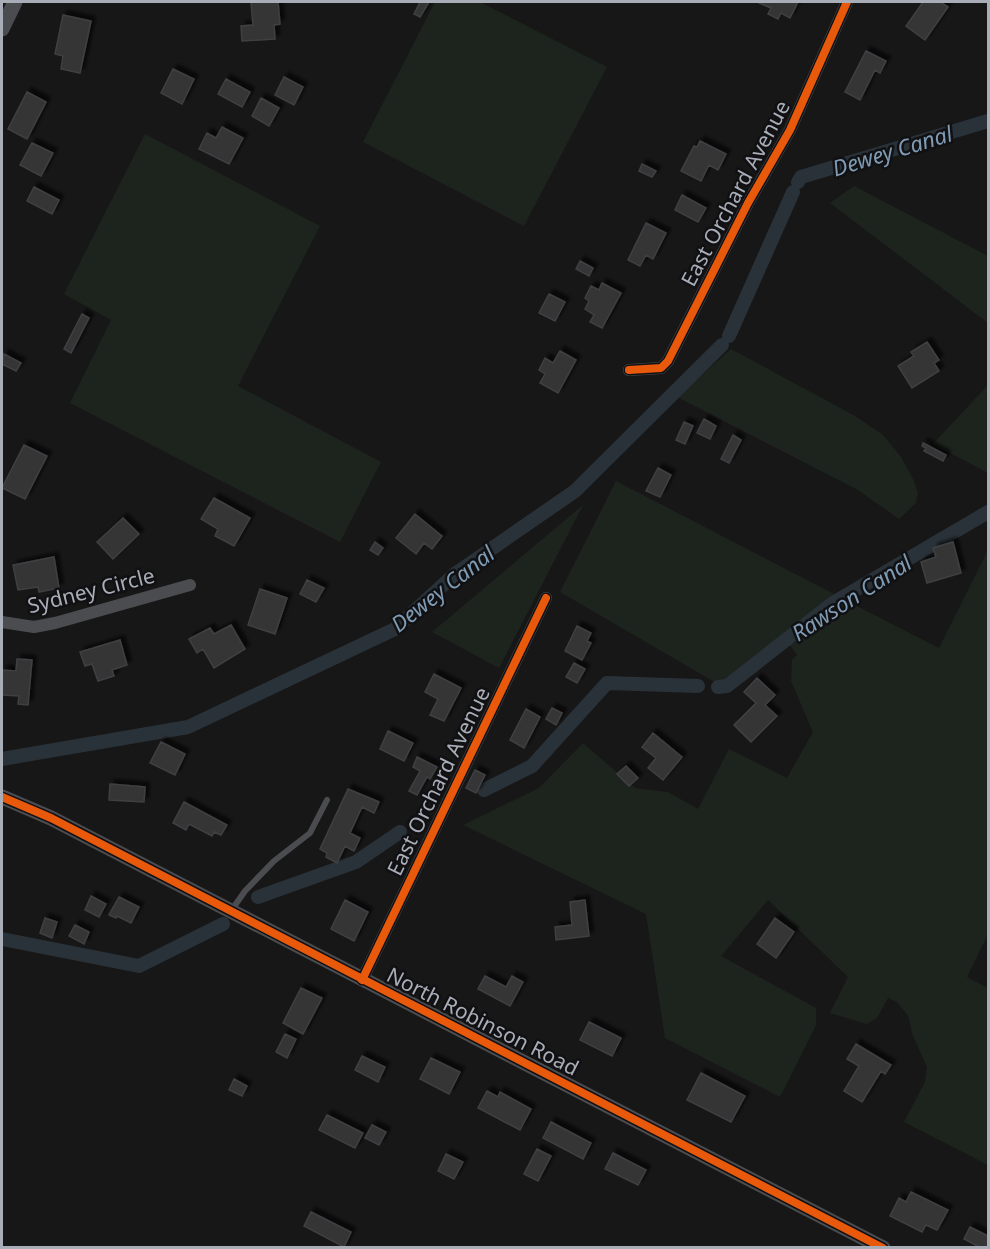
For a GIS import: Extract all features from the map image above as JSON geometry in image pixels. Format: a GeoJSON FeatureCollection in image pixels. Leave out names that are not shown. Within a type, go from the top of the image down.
{"type":"FeatureCollection","features":[{"type":"Feature","properties":{"kind":"street"},"geometry":{"type":"LineString","coordinates":[[2,29],[15,2]]}},
{"type":"Feature","properties":{"kind":"street","name":"East Orchard Avenue"},"geometry":{"type":"LineString","coordinates":[[629,370],[662,368],[668,361],[748,203],[790,130],[847,2]]}},
{"type":"Feature","properties":{"kind":"street","name":"Sydney Circle"},"geometry":{"type":"LineString","coordinates":[[2,622],[34,627],[55,623],[190,585]]}},
{"type":"Feature","properties":{"kind":"street","name":"East Orchard Avenue"},"geometry":{"type":"LineString","coordinates":[[362,980],[546,598]]}},
{"type":"Feature","properties":{"kind":"street","name":"North Robinson Road"},"geometry":{"type":"LineString","coordinates":[[2,797],[51,818],[883,1248]]}},
{"type":"Feature","properties":{"kind":"lane"},"geometry":{"type":"LineString","coordinates":[[230,912],[274,861],[310,833],[327,800]]}},
{"type":"Feature","properties":{"kind":"shaded area"},"geometry":{"type":"Polygon","coordinates":[[[435,2],[480,2],[607,67],[524,226],[363,142],[435,2]]]}},
{"type":"Feature","properties":{"kind":"shaded area"},"geometry":{"type":"Polygon","coordinates":[[[145,134],[320,226],[238,386],[381,462],[340,542],[70,403],[111,320],[64,294],[145,134]]]}},
{"type":"Feature","properties":{"kind":"shaded area"},"geometry":{"type":"Polygon","coordinates":[[[854,186],[988,256],[988,323],[830,203],[854,186]]]}},
{"type":"Feature","properties":{"kind":"shaded area"},"geometry":{"type":"Polygon","coordinates":[[[731,349],[855,416],[883,435],[901,457],[914,481],[918,493],[916,503],[899,519],[858,490],[677,397],[731,349]]]}},
{"type":"Feature","properties":{"kind":"shaded area"},"geometry":{"type":"Polygon","coordinates":[[[988,385],[988,473],[933,444],[988,385]]]}},
{"type":"Feature","properties":{"kind":"shaded area"},"geometry":{"type":"Polygon","coordinates":[[[616,481],[838,596],[718,684],[560,592],[616,481]]]}},
{"type":"Feature","properties":{"kind":"shaded area"},"geometry":{"type":"Polygon","coordinates":[[[583,505],[499,668],[432,632],[583,505]]]}},
{"type":"Feature","properties":{"kind":"shaded area"},"geometry":{"type":"Polygon","coordinates":[[[988,550],[988,934],[967,977],[988,988],[988,1165],[904,1122],[925,1082],[927,1067],[913,1036],[908,1016],[897,1002],[888,998],[877,1018],[867,1024],[830,1013],[848,977],[768,900],[721,956],[816,1008],[816,1025],[780,1097],[665,1038],[646,914],[463,825],[539,788],[583,743],[635,788],[668,792],[698,809],[729,749],[787,778],[813,732],[791,681],[792,660],[797,655],[789,644],[847,601],[939,648],[988,550]]]}},
{"type":"Feature","properties":{"kind":"building"},"geometry":{"type":"Polygon","coordinates":[[[251,2],[278,2],[280,24],[274,25],[275,39],[242,41],[241,26],[253,25],[251,2]]]}},
{"type":"Feature","properties":{"kind":"building"},"geometry":{"type":"Polygon","coordinates":[[[420,2],[429,2],[420,17],[414,14],[420,2]]]}},
{"type":"Feature","properties":{"kind":"building"},"geometry":{"type":"Polygon","coordinates":[[[757,2],[798,2],[790,18],[781,13],[778,19],[768,14],[771,8],[757,2]]]}},
{"type":"Feature","properties":{"kind":"building"},"geometry":{"type":"Polygon","coordinates":[[[923,2],[940,2],[948,7],[925,40],[906,26],[923,2]]]}},
{"type":"Feature","properties":{"kind":"building"},"geometry":{"type":"Polygon","coordinates":[[[63,15],[91,21],[80,73],[61,69],[63,56],[55,54],[63,15]]]}},
{"type":"Feature","properties":{"kind":"building"},"geometry":{"type":"Polygon","coordinates":[[[866,51],[886,61],[880,73],[875,70],[860,100],[845,92],[866,51]]]}},
{"type":"Feature","properties":{"kind":"building"},"geometry":{"type":"Polygon","coordinates":[[[173,69],[194,79],[182,104],[161,93],[173,69]]]}},
{"type":"Feature","properties":{"kind":"building"},"geometry":{"type":"Polygon","coordinates":[[[284,77],[303,87],[294,105],[275,95],[284,77]]]}},
{"type":"Feature","properties":{"kind":"building"},"geometry":{"type":"Polygon","coordinates":[[[226,79],[250,92],[242,107],[218,94],[226,79]]]}},
{"type":"Feature","properties":{"kind":"building"},"geometry":{"type":"Polygon","coordinates":[[[27,92],[46,102],[27,139],[8,129],[27,92]]]}},
{"type":"Feature","properties":{"kind":"building"},"geometry":{"type":"Polygon","coordinates":[[[261,98],[279,108],[269,126],[252,116],[261,98]]]}},
{"type":"Feature","properties":{"kind":"building"},"geometry":{"type":"Polygon","coordinates":[[[222,127],[243,138],[229,164],[199,149],[207,133],[216,138],[222,127]]]}},
{"type":"Feature","properties":{"kind":"building"},"geometry":{"type":"Polygon","coordinates":[[[700,141],[726,154],[718,170],[709,165],[701,181],[681,171],[694,146],[697,147],[700,141]]]}},
{"type":"Feature","properties":{"kind":"building"},"geometry":{"type":"Polygon","coordinates":[[[32,143],[53,153],[41,176],[20,165],[32,143]]]}},
{"type":"Feature","properties":{"kind":"building"},"geometry":{"type":"Polygon","coordinates":[[[642,164],[656,171],[652,177],[639,171],[642,164]]]}},
{"type":"Feature","properties":{"kind":"building"},"geometry":{"type":"Polygon","coordinates":[[[34,187],[59,200],[52,214],[27,201],[34,187]]]}},
{"type":"Feature","properties":{"kind":"building"},"geometry":{"type":"Polygon","coordinates":[[[682,195],[706,208],[698,222],[675,210],[682,195]]]}},
{"type":"Feature","properties":{"kind":"building"},"geometry":{"type":"Polygon","coordinates":[[[646,223],[666,233],[653,259],[646,255],[640,266],[628,260],[646,223]]]}},
{"type":"Feature","properties":{"kind":"building"},"geometry":{"type":"Polygon","coordinates":[[[580,261],[593,268],[589,276],[576,269],[580,261]]]}},
{"type":"Feature","properties":{"kind":"building"},"geometry":{"type":"Polygon","coordinates":[[[602,283],[621,293],[602,328],[590,322],[594,315],[585,309],[589,301],[585,298],[591,286],[599,290],[602,283]]]}},
{"type":"Feature","properties":{"kind":"building"},"geometry":{"type":"Polygon","coordinates":[[[549,294],[565,302],[555,321],[539,313],[549,294]]]}},
{"type":"Feature","properties":{"kind":"building"},"geometry":{"type":"Polygon","coordinates":[[[82,314],[89,318],[71,353],[64,349],[82,314]]]}},
{"type":"Feature","properties":{"kind":"building"},"geometry":{"type":"Polygon","coordinates":[[[927,342],[939,360],[934,363],[939,371],[912,388],[898,366],[914,356],[911,352],[927,342]]]}},
{"type":"Feature","properties":{"kind":"building"},"geometry":{"type":"Polygon","coordinates":[[[560,351],[576,360],[558,393],[540,383],[545,374],[539,370],[545,358],[553,363],[560,351]]]}},
{"type":"Feature","properties":{"kind":"building"},"geometry":{"type":"Polygon","coordinates":[[[4,354],[21,363],[16,371],[2,364],[4,354]]]}},
{"type":"Feature","properties":{"kind":"building"},"geometry":{"type":"Polygon","coordinates":[[[704,419],[716,426],[710,439],[697,433],[704,419]]]}},
{"type":"Feature","properties":{"kind":"building"},"geometry":{"type":"Polygon","coordinates":[[[684,422],[693,426],[685,444],[676,440],[684,422]]]}},
{"type":"Feature","properties":{"kind":"building"},"geometry":{"type":"Polygon","coordinates":[[[733,435],[741,440],[729,463],[721,459],[733,435]]]}},
{"type":"Feature","properties":{"kind":"building"},"geometry":{"type":"Polygon","coordinates":[[[923,443],[946,455],[943,461],[924,451],[926,448],[922,446],[923,443]]]}},
{"type":"Feature","properties":{"kind":"building"},"geometry":{"type":"Polygon","coordinates":[[[24,445],[47,456],[25,499],[2,488],[24,445]]]}},
{"type":"Feature","properties":{"kind":"building"},"geometry":{"type":"Polygon","coordinates":[[[658,468],[671,475],[660,497],[646,491],[658,468]]]}},
{"type":"Feature","properties":{"kind":"building"},"geometry":{"type":"Polygon","coordinates":[[[214,498],[250,518],[234,546],[215,536],[218,529],[201,519],[214,498]]]}},
{"type":"Feature","properties":{"kind":"building"},"geometry":{"type":"Polygon","coordinates":[[[415,514],[442,536],[432,549],[424,543],[416,554],[396,538],[415,514]]]}},
{"type":"Feature","properties":{"kind":"building"},"geometry":{"type":"Polygon","coordinates":[[[123,518],[139,534],[113,559],[97,542],[123,518]]]}},
{"type":"Feature","properties":{"kind":"building"},"geometry":{"type":"Polygon","coordinates":[[[375,542],[383,548],[378,555],[370,550],[375,542]]]}},
{"type":"Feature","properties":{"kind":"building"},"geometry":{"type":"Polygon","coordinates":[[[953,542],[961,573],[927,583],[921,562],[936,557],[933,548],[953,542]]]}},
{"type":"Feature","properties":{"kind":"building"},"geometry":{"type":"Polygon","coordinates":[[[54,557],[59,588],[39,592],[38,587],[18,590],[13,565],[54,557]]]}},
{"type":"Feature","properties":{"kind":"building"},"geometry":{"type":"Polygon","coordinates":[[[307,580],[324,588],[316,602],[300,594],[307,580]]]}},
{"type":"Feature","properties":{"kind":"building"},"geometry":{"type":"Polygon","coordinates":[[[260,589],[287,598],[275,634],[248,625],[260,589]]]}},
{"type":"Feature","properties":{"kind":"building"},"geometry":{"type":"Polygon","coordinates":[[[231,625],[245,649],[214,668],[203,649],[197,653],[189,639],[210,628],[214,634],[231,625]]]}},
{"type":"Feature","properties":{"kind":"building"},"geometry":{"type":"Polygon","coordinates":[[[577,626],[591,633],[587,641],[591,643],[582,660],[565,651],[577,626]]]}},
{"type":"Feature","properties":{"kind":"building"},"geometry":{"type":"Polygon","coordinates":[[[120,640],[127,665],[112,670],[114,676],[98,681],[92,664],[85,666],[80,652],[120,640]]]}},
{"type":"Feature","properties":{"kind":"building"},"geometry":{"type":"Polygon","coordinates":[[[17,659],[32,660],[28,705],[18,704],[19,696],[2,695],[2,670],[16,671],[17,659]]]}},
{"type":"Feature","properties":{"kind":"building"},"geometry":{"type":"Polygon","coordinates":[[[574,663],[585,669],[577,683],[566,677],[574,663]]]}},
{"type":"Feature","properties":{"kind":"building"},"geometry":{"type":"Polygon","coordinates":[[[434,674],[461,688],[444,721],[430,715],[438,699],[425,692],[434,674]]]}},
{"type":"Feature","properties":{"kind":"building"},"geometry":{"type":"Polygon","coordinates":[[[757,678],[775,695],[765,705],[777,716],[751,742],[734,725],[756,703],[744,692],[757,678]]]}},
{"type":"Feature","properties":{"kind":"building"},"geometry":{"type":"Polygon","coordinates":[[[552,708],[562,713],[556,725],[546,719],[552,708]]]}},
{"type":"Feature","properties":{"kind":"building"},"geometry":{"type":"Polygon","coordinates":[[[526,709],[540,717],[524,748],[510,740],[526,709]]]}},
{"type":"Feature","properties":{"kind":"building"},"geometry":{"type":"Polygon","coordinates":[[[388,731],[413,743],[404,761],[380,749],[388,731]]]}},
{"type":"Feature","properties":{"kind":"building"},"geometry":{"type":"Polygon","coordinates":[[[653,733],[682,757],[663,780],[648,768],[656,758],[642,747],[653,733]]]}},
{"type":"Feature","properties":{"kind":"building"},"geometry":{"type":"Polygon","coordinates":[[[161,742],[185,754],[175,775],[150,763],[161,742]]]}},
{"type":"Feature","properties":{"kind":"building"},"geometry":{"type":"Polygon","coordinates":[[[417,757],[437,767],[430,779],[427,777],[417,795],[409,791],[420,771],[413,767],[417,757]]]}},
{"type":"Feature","properties":{"kind":"building"},"geometry":{"type":"Polygon","coordinates":[[[626,766],[638,778],[629,786],[617,774],[626,766]]]}},
{"type":"Feature","properties":{"kind":"building"},"geometry":{"type":"Polygon","coordinates":[[[475,770],[485,775],[476,793],[466,788],[475,770]]]}},
{"type":"Feature","properties":{"kind":"building"},"geometry":{"type":"Polygon","coordinates":[[[110,784],[145,787],[144,802],[109,800],[110,784]]]}},
{"type":"Feature","properties":{"kind":"building"},"geometry":{"type":"Polygon","coordinates":[[[348,789],[379,802],[374,813],[362,807],[350,833],[360,838],[354,851],[345,846],[337,863],[326,857],[327,853],[320,849],[348,789]]]}},
{"type":"Feature","properties":{"kind":"building"},"geometry":{"type":"Polygon","coordinates":[[[184,802],[227,825],[221,835],[214,832],[212,836],[189,824],[186,830],[173,823],[184,802]]]}},
{"type":"Feature","properties":{"kind":"building"},"geometry":{"type":"Polygon","coordinates":[[[91,896],[106,904],[99,917],[85,910],[91,896]]]}},
{"type":"Feature","properties":{"kind":"building"},"geometry":{"type":"Polygon","coordinates":[[[119,897],[139,907],[131,923],[109,915],[119,897]]]}},
{"type":"Feature","properties":{"kind":"building"},"geometry":{"type":"Polygon","coordinates":[[[345,900],[368,912],[354,941],[331,929],[345,900]]]}},
{"type":"Feature","properties":{"kind":"building"},"geometry":{"type":"Polygon","coordinates":[[[585,900],[589,936],[556,940],[555,927],[572,925],[570,902],[585,900]]]}},
{"type":"Feature","properties":{"kind":"building"},"geometry":{"type":"Polygon","coordinates":[[[45,918],[57,922],[52,938],[40,933],[45,918]]]}},
{"type":"Feature","properties":{"kind":"building"},"geometry":{"type":"Polygon","coordinates":[[[775,918],[794,932],[776,958],[757,944],[775,918]]]}},
{"type":"Feature","properties":{"kind":"building"},"geometry":{"type":"Polygon","coordinates":[[[75,925],[89,932],[84,944],[69,936],[75,925]]]}},
{"type":"Feature","properties":{"kind":"building"},"geometry":{"type":"Polygon","coordinates":[[[485,976],[506,987],[512,976],[523,982],[510,1006],[478,989],[485,976]]]}},
{"type":"Feature","properties":{"kind":"building"},"geometry":{"type":"Polygon","coordinates":[[[301,988],[322,998],[303,1034],[283,1023],[301,988]]]}},
{"type":"Feature","properties":{"kind":"building"},"geometry":{"type":"Polygon","coordinates":[[[589,1022],[621,1038],[612,1056],[580,1040],[589,1022]]]}},
{"type":"Feature","properties":{"kind":"building"},"geometry":{"type":"Polygon","coordinates":[[[285,1034],[296,1039],[287,1058],[276,1052],[285,1034]]]}},
{"type":"Feature","properties":{"kind":"building"},"geometry":{"type":"Polygon","coordinates":[[[856,1044],[891,1065],[885,1074],[881,1071],[862,1102],[844,1091],[859,1066],[847,1059],[856,1044]]]}},
{"type":"Feature","properties":{"kind":"building"},"geometry":{"type":"Polygon","coordinates":[[[362,1056],[385,1067],[378,1082],[355,1070],[362,1056]]]}},
{"type":"Feature","properties":{"kind":"building"},"geometry":{"type":"Polygon","coordinates":[[[431,1058],[460,1072],[449,1094],[420,1079],[431,1058]]]}},
{"type":"Feature","properties":{"kind":"building"},"geometry":{"type":"Polygon","coordinates":[[[701,1073],[745,1096],[731,1122],[687,1100],[701,1073]]]}},
{"type":"Feature","properties":{"kind":"building"},"geometry":{"type":"Polygon","coordinates":[[[234,1079],[247,1086],[242,1096],[229,1090],[234,1079]]]}},
{"type":"Feature","properties":{"kind":"building"},"geometry":{"type":"Polygon","coordinates":[[[487,1091],[498,1097],[500,1092],[531,1109],[520,1130],[478,1108],[487,1091]]]}},
{"type":"Feature","properties":{"kind":"building"},"geometry":{"type":"Polygon","coordinates":[[[327,1115],[363,1133],[355,1148],[319,1130],[327,1115]]]}},
{"type":"Feature","properties":{"kind":"building"},"geometry":{"type":"Polygon","coordinates":[[[551,1122],[591,1143],[583,1159],[543,1138],[551,1122]]]}},
{"type":"Feature","properties":{"kind":"building"},"geometry":{"type":"Polygon","coordinates":[[[372,1125],[386,1132],[379,1145],[365,1138],[372,1125]]]}},
{"type":"Feature","properties":{"kind":"building"},"geometry":{"type":"Polygon","coordinates":[[[537,1149],[551,1156],[538,1181],[524,1174],[537,1149]]]}},
{"type":"Feature","properties":{"kind":"building"},"geometry":{"type":"Polygon","coordinates":[[[613,1153],[646,1170],[638,1185],[605,1169],[613,1153]]]}},
{"type":"Feature","properties":{"kind":"building"},"geometry":{"type":"Polygon","coordinates":[[[446,1154],[463,1162],[454,1179],[438,1171],[446,1154]]]}},
{"type":"Feature","properties":{"kind":"building"},"geometry":{"type":"Polygon","coordinates":[[[911,1192],[948,1210],[937,1230],[926,1225],[922,1232],[890,1216],[899,1198],[906,1202],[911,1192]]]}},
{"type":"Feature","properties":{"kind":"building"},"geometry":{"type":"Polygon","coordinates":[[[311,1212],[351,1232],[344,1247],[304,1226],[311,1212]]]}},
{"type":"Feature","properties":{"kind":"building"},"geometry":{"type":"Polygon","coordinates":[[[970,1227],[988,1236],[988,1248],[981,1248],[964,1239],[970,1227]]]}},
{"type":"Feature","properties":{"kind":"waterway","name":"Dewey Canal"},"geometry":{"type":"LineString","coordinates":[[798,182],[801,177],[988,121]]}},
{"type":"Feature","properties":{"kind":"waterway","name":"Dewey Canal"},"geometry":{"type":"LineString","coordinates":[[729,336],[793,192]]}},
{"type":"Feature","properties":{"kind":"waterway","name":"Dewey Canal"},"geometry":{"type":"LineString","coordinates":[[2,759],[188,727],[395,629],[455,574],[575,491],[722,345]]}},
{"type":"Feature","properties":{"kind":"waterway","name":"Rawson Canal"},"geometry":{"type":"LineString","coordinates":[[718,687],[727,686],[833,603],[988,512]]}},
{"type":"Feature","properties":{"kind":"waterway","name":"Rawson Canal"},"geometry":{"type":"LineString","coordinates":[[484,790],[532,766],[607,683],[698,686]]}},
{"type":"Feature","properties":{"kind":"waterway","name":"Rawson Canal"},"geometry":{"type":"LineString","coordinates":[[258,897],[356,862],[400,832]]}},
{"type":"Feature","properties":{"kind":"waterway","name":"Rawson Canal"},"geometry":{"type":"LineString","coordinates":[[2,939],[139,966],[223,924]]}},
{"type":"Feature","properties":{"kind":"cycle path"},"geometry":{"type":"LineString","coordinates":[[629,370],[661,368],[668,361],[748,203],[790,130],[847,2]]}},
{"type":"Feature","properties":{"kind":"cycle path"},"geometry":{"type":"LineString","coordinates":[[362,980],[546,598]]}},
{"type":"Feature","properties":{"kind":"cycle path"},"geometry":{"type":"LineString","coordinates":[[2,797],[51,818],[883,1248]]}}]}
